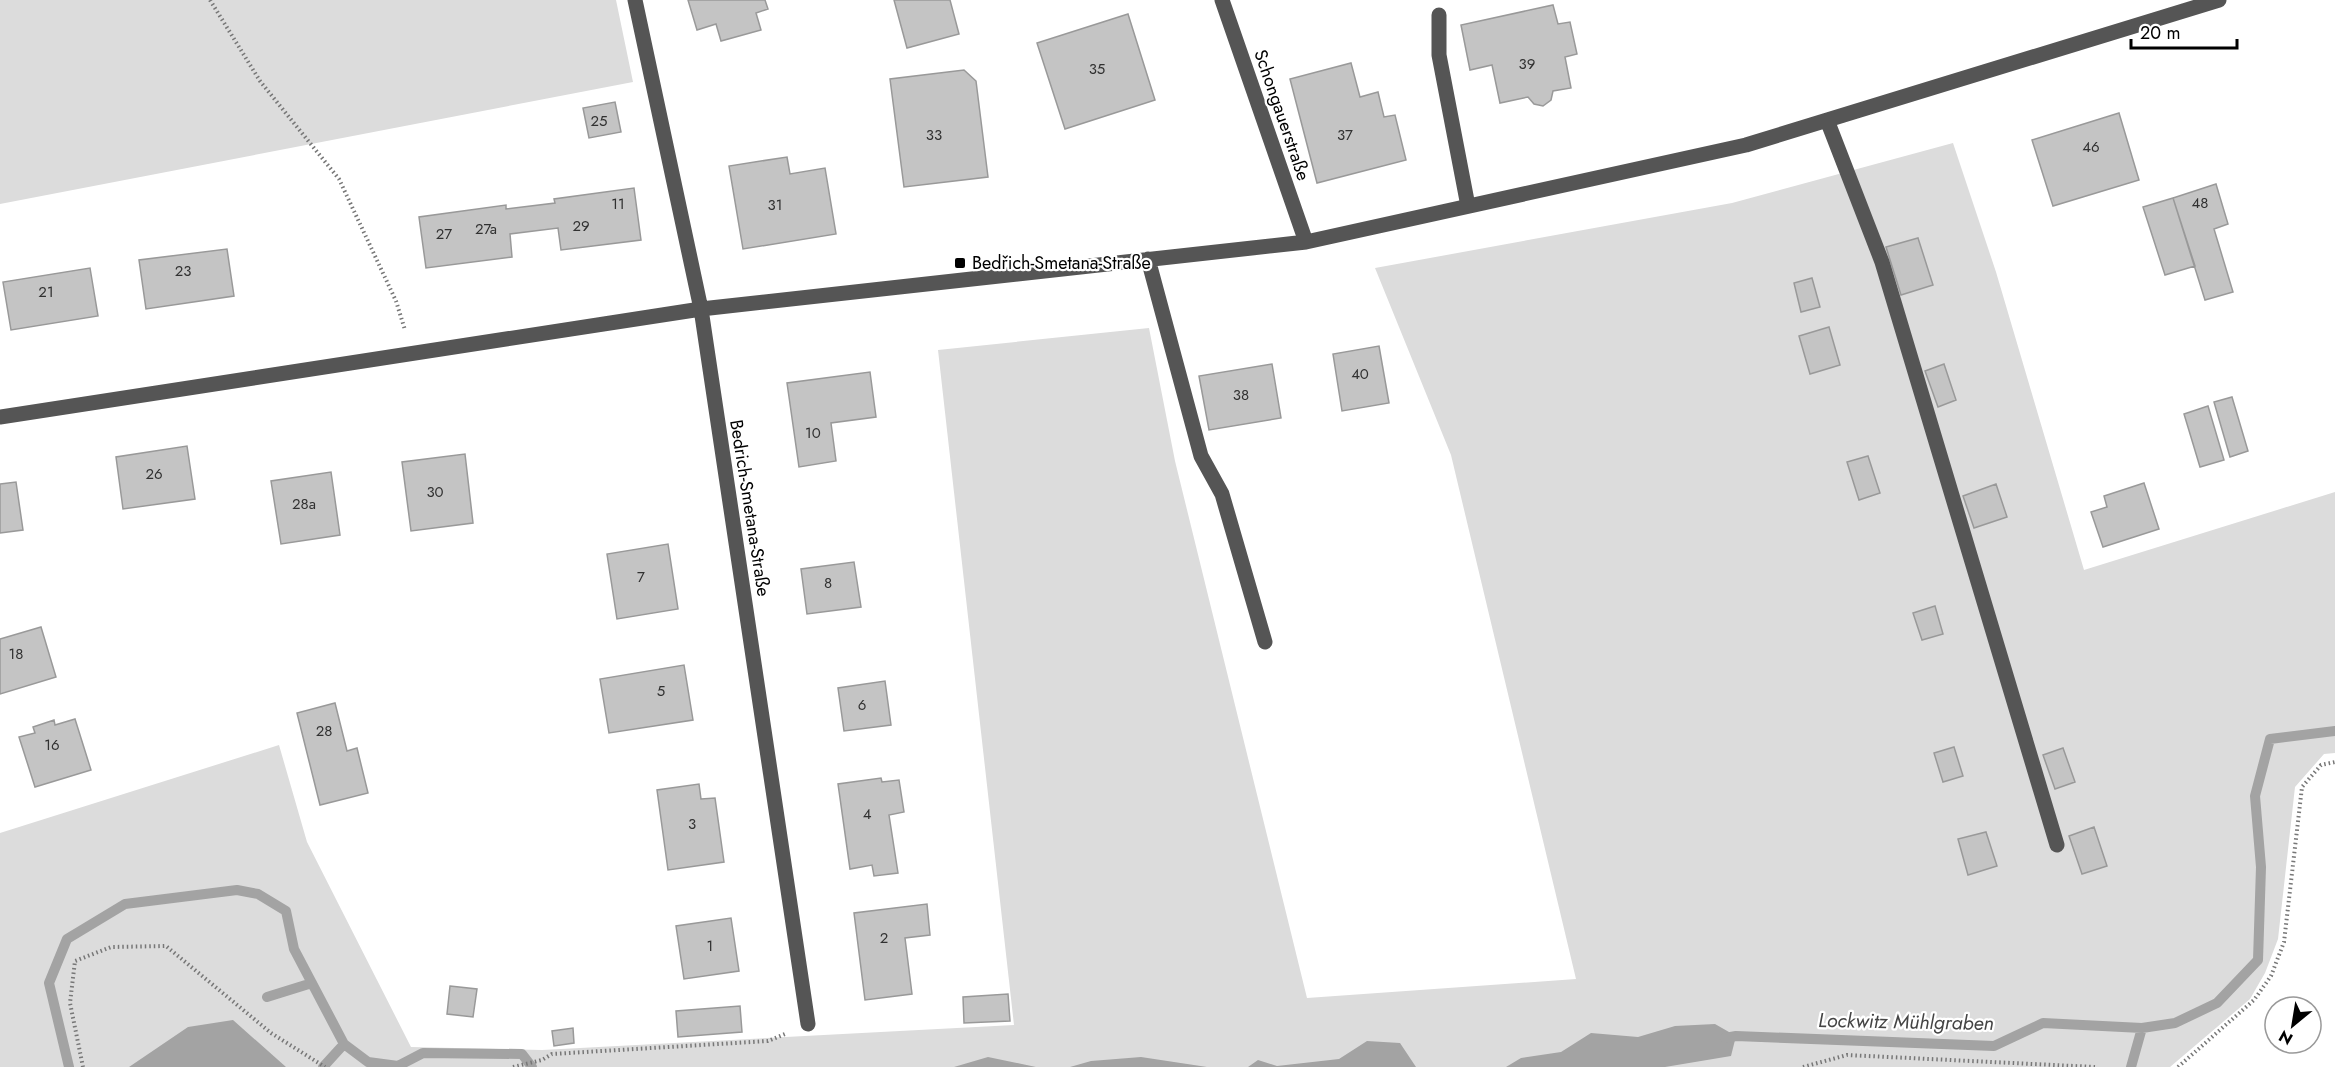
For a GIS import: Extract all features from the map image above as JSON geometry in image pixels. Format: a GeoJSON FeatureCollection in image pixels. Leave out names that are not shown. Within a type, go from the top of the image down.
{"type":"FeatureCollection","features":[{"type":"Feature","properties":{"kind":"street","name":"Bedrich-Smetana-Straße"},"geometry":{"type":"LineString","coordinates":[[635,0],[701,309],[808,1024]]}},
{"type":"Feature","properties":{"kind":"street","name":"Schongauerstraße"},"geometry":{"type":"LineString","coordinates":[[1222,0],[1306,242]]}},
{"type":"Feature","properties":{"kind":"street"},"geometry":{"type":"LineString","coordinates":[[0,417],[701,309],[1306,242],[1746,145],[2219,0]]}},
{"type":"Feature","properties":{"kind":"street"},"geometry":{"type":"LineString","coordinates":[[1439,15],[1439,55],[1468,206]]}},
{"type":"Feature","properties":{"kind":"street"},"geometry":{"type":"LineString","coordinates":[[1827,120],[1882,262],[2057,845]]}},
{"type":"Feature","properties":{"kind":"street"},"geometry":{"type":"LineString","coordinates":[[1148,259],[1201,456],[1222,494],[1265,642]]}},
{"type":"Feature","properties":{"kind":"path"},"geometry":{"type":"LineString","coordinates":[[210,0],[260,81],[339,179],[396,301],[412,354]]}},
{"type":"Feature","properties":{"kind":"path"},"geometry":{"type":"LineString","coordinates":[[2178,1067],[2254,1000],[2271,976],[2284,942],[2297,812],[2302,787],[2321,765],[2335,762]]}},
{"type":"Feature","properties":{"kind":"path"},"geometry":{"type":"LineString","coordinates":[[83,1067],[70,1003],[75,961],[111,947],[166,946],[272,1033],[326,1067]]}},
{"type":"Feature","properties":{"kind":"path"},"geometry":{"type":"LineString","coordinates":[[514,1066],[542,1060],[552,1054],[768,1041],[808,1024]]}},
{"type":"Feature","properties":{"kind":"path"},"geometry":{"type":"LineString","coordinates":[[1803,1067],[1847,1055],[2095,1067]]}},
{"type":"Feature","properties":{"kind":"shaded area"},"geometry":{"type":"Polygon","coordinates":[[[0,0],[616,0],[633,82],[0,204],[0,0]]]}},
{"type":"Feature","properties":{"kind":"shaded area"},"geometry":{"type":"Polygon","coordinates":[[[1953,143],[1996,272],[2084,570],[2335,492],[2335,753],[2324,754],[2295,787],[2278,939],[2265,973],[2250,999],[2170,1067],[0,1067],[0,833],[279,745],[307,842],[411,1047],[542,1050],[1014,1025],[938,350],[1149,328],[1175,461],[1307,998],[1576,979],[1451,455],[1375,268],[1732,203],[1953,143]]]}},
{"type":"Feature","properties":{"kind":"shaded area"},"geometry":{"type":"Polygon","coordinates":[[[233,1020],[286,1067],[129,1067],[188,1027],[233,1020]]]}},
{"type":"Feature","properties":{"kind":"shaded area"},"geometry":{"type":"Polygon","coordinates":[[[1715,1024],[1736,1036],[1731,1056],[1665,1067],[1506,1067],[1521,1058],[1561,1052],[1591,1033],[1638,1037],[1675,1026],[1715,1024]]]}},
{"type":"Feature","properties":{"kind":"shaded area"},"geometry":{"type":"Polygon","coordinates":[[[1367,1041],[1400,1043],[1416,1067],[1248,1067],[1258,1060],[1277,1066],[1339,1059],[1367,1041]]]}},
{"type":"Feature","properties":{"kind":"shaded area"},"geometry":{"type":"Polygon","coordinates":[[[988,1057],[1036,1067],[954,1067],[988,1057]]]}},
{"type":"Feature","properties":{"kind":"shaded area"},"geometry":{"type":"Polygon","coordinates":[[[1141,1057],[1207,1067],[1070,1067],[1091,1061],[1141,1057]]]}},
{"type":"Feature","properties":{"kind":"building"},"geometry":{"type":"Polygon","coordinates":[[[688,0],[765,0],[768,9],[756,13],[761,30],[721,41],[716,24],[697,30],[688,0]]]}},
{"type":"Feature","properties":{"kind":"building"},"geometry":{"type":"Polygon","coordinates":[[[894,0],[950,0],[959,34],[907,48],[894,0]]]}},
{"type":"Feature","properties":{"kind":"building"},"geometry":{"type":"Polygon","coordinates":[[[1553,5],[1558,24],[1570,22],[1577,54],[1565,57],[1571,88],[1553,91],[1551,100],[1543,106],[1534,104],[1528,97],[1500,103],[1492,65],[1470,70],[1461,25],[1553,5]]]}},
{"type":"Feature","properties":{"kind":"building"},"geometry":{"type":"Polygon","coordinates":[[[1128,14],[1155,100],[1065,129],[1037,43],[1128,14]]]}},
{"type":"Feature","properties":{"kind":"building"},"geometry":{"type":"Polygon","coordinates":[[[1351,63],[1360,97],[1378,92],[1384,117],[1395,115],[1406,160],[1317,183],[1290,79],[1351,63]]]}},
{"type":"Feature","properties":{"kind":"building"},"geometry":{"type":"Polygon","coordinates":[[[964,70],[976,81],[988,177],[904,187],[890,79],[964,70]]]}},
{"type":"Feature","properties":{"kind":"building"},"geometry":{"type":"Polygon","coordinates":[[[615,102],[621,132],[589,138],[583,108],[615,102]]]}},
{"type":"Feature","properties":{"kind":"building"},"geometry":{"type":"Polygon","coordinates":[[[2119,113],[2139,180],[2053,206],[2032,140],[2119,113]]]}},
{"type":"Feature","properties":{"kind":"building"},"geometry":{"type":"Polygon","coordinates":[[[787,157],[790,174],[825,168],[836,234],[743,249],[729,166],[787,157]]]}},
{"type":"Feature","properties":{"kind":"building"},"geometry":{"type":"Polygon","coordinates":[[[2216,184],[2228,224],[2214,229],[2233,292],[2205,300],[2173,198],[2216,184]]]}},
{"type":"Feature","properties":{"kind":"building"},"geometry":{"type":"Polygon","coordinates":[[[634,188],[641,240],[561,250],[558,228],[510,234],[512,257],[426,268],[419,217],[506,205],[506,209],[555,203],[554,199],[634,188]]]}},
{"type":"Feature","properties":{"kind":"building"},"geometry":{"type":"Polygon","coordinates":[[[2173,198],[2195,266],[2165,275],[2143,207],[2173,198]]]}},
{"type":"Feature","properties":{"kind":"building"},"geometry":{"type":"Polygon","coordinates":[[[1918,238],[1933,285],[1901,295],[1886,247],[1918,238]]]}},
{"type":"Feature","properties":{"kind":"building"},"geometry":{"type":"Polygon","coordinates":[[[227,249],[234,296],[146,309],[139,260],[227,249]]]}},
{"type":"Feature","properties":{"kind":"building"},"geometry":{"type":"Polygon","coordinates":[[[90,268],[98,316],[11,330],[3,282],[90,268]]]}},
{"type":"Feature","properties":{"kind":"building"},"geometry":{"type":"Polygon","coordinates":[[[1812,278],[1820,307],[1801,312],[1794,283],[1812,278]]]}},
{"type":"Feature","properties":{"kind":"building"},"geometry":{"type":"Polygon","coordinates":[[[1829,327],[1840,365],[1810,374],[1799,336],[1829,327]]]}},
{"type":"Feature","properties":{"kind":"building"},"geometry":{"type":"Polygon","coordinates":[[[1379,346],[1389,403],[1342,411],[1333,354],[1379,346]]]}},
{"type":"Feature","properties":{"kind":"building"},"geometry":{"type":"Polygon","coordinates":[[[1272,364],[1281,418],[1209,430],[1199,376],[1272,364]]]}},
{"type":"Feature","properties":{"kind":"building"},"geometry":{"type":"Polygon","coordinates":[[[1944,364],[1956,400],[1938,407],[1925,371],[1944,364]]]}},
{"type":"Feature","properties":{"kind":"building"},"geometry":{"type":"Polygon","coordinates":[[[870,372],[876,417],[831,423],[836,461],[799,467],[787,383],[870,372]]]}},
{"type":"Feature","properties":{"kind":"building"},"geometry":{"type":"Polygon","coordinates":[[[2232,397],[2248,451],[2230,457],[2214,402],[2232,397]]]}},
{"type":"Feature","properties":{"kind":"building"},"geometry":{"type":"Polygon","coordinates":[[[2208,406],[2224,460],[2200,467],[2184,414],[2208,406]]]}},
{"type":"Feature","properties":{"kind":"building"},"geometry":{"type":"Polygon","coordinates":[[[187,446],[195,499],[123,509],[116,457],[187,446]]]}},
{"type":"Feature","properties":{"kind":"building"},"geometry":{"type":"Polygon","coordinates":[[[465,454],[473,523],[411,531],[402,462],[465,454]]]}},
{"type":"Feature","properties":{"kind":"building"},"geometry":{"type":"Polygon","coordinates":[[[1868,456],[1880,493],[1859,500],[1847,462],[1868,456]]]}},
{"type":"Feature","properties":{"kind":"building"},"geometry":{"type":"Polygon","coordinates":[[[331,472],[340,535],[281,544],[271,481],[331,472]]]}},
{"type":"Feature","properties":{"kind":"building"},"geometry":{"type":"Polygon","coordinates":[[[16,482],[23,530],[0,533],[0,484],[16,482]]]}},
{"type":"Feature","properties":{"kind":"building"},"geometry":{"type":"Polygon","coordinates":[[[2144,483],[2159,529],[2103,547],[2091,512],[2107,507],[2104,496],[2144,483]]]}},
{"type":"Feature","properties":{"kind":"building"},"geometry":{"type":"Polygon","coordinates":[[[1996,484],[2007,517],[1974,528],[1963,496],[1996,484]]]}},
{"type":"Feature","properties":{"kind":"building"},"geometry":{"type":"Polygon","coordinates":[[[668,544],[678,609],[617,619],[607,554],[668,544]]]}},
{"type":"Feature","properties":{"kind":"building"},"geometry":{"type":"Polygon","coordinates":[[[854,562],[861,607],[807,614],[801,569],[854,562]]]}},
{"type":"Feature","properties":{"kind":"building"},"geometry":{"type":"Polygon","coordinates":[[[1935,606],[1943,634],[1922,640],[1913,613],[1935,606]]]}},
{"type":"Feature","properties":{"kind":"building"},"geometry":{"type":"Polygon","coordinates":[[[41,627],[56,677],[0,694],[0,639],[41,627]]]}},
{"type":"Feature","properties":{"kind":"building"},"geometry":{"type":"Polygon","coordinates":[[[684,665],[693,720],[609,733],[600,679],[684,665]]]}},
{"type":"Feature","properties":{"kind":"building"},"geometry":{"type":"Polygon","coordinates":[[[885,681],[891,725],[844,731],[838,688],[885,681]]]}},
{"type":"Feature","properties":{"kind":"building"},"geometry":{"type":"Polygon","coordinates":[[[335,703],[347,751],[357,748],[368,793],[320,805],[297,713],[335,703]]]}},
{"type":"Feature","properties":{"kind":"building"},"geometry":{"type":"Polygon","coordinates":[[[75,719],[91,770],[35,787],[19,737],[35,733],[33,727],[54,720],[55,725],[75,719]]]}},
{"type":"Feature","properties":{"kind":"building"},"geometry":{"type":"Polygon","coordinates":[[[1954,747],[1963,776],[1943,782],[1934,753],[1954,747]]]}},
{"type":"Feature","properties":{"kind":"building"},"geometry":{"type":"Polygon","coordinates":[[[2063,748],[2075,782],[2055,789],[2043,755],[2063,748]]]}},
{"type":"Feature","properties":{"kind":"building"},"geometry":{"type":"Polygon","coordinates":[[[881,778],[882,782],[899,780],[904,812],[889,815],[898,873],[874,876],[872,865],[850,869],[838,784],[881,778]]]}},
{"type":"Feature","properties":{"kind":"building"},"geometry":{"type":"Polygon","coordinates":[[[699,784],[701,799],[715,798],[724,862],[668,870],[657,790],[699,784]]]}},
{"type":"Feature","properties":{"kind":"building"},"geometry":{"type":"Polygon","coordinates":[[[2094,827],[2107,866],[2082,874],[2069,836],[2094,827]]]}},
{"type":"Feature","properties":{"kind":"building"},"geometry":{"type":"Polygon","coordinates":[[[1986,832],[1997,866],[1968,875],[1958,839],[1986,832]]]}},
{"type":"Feature","properties":{"kind":"building"},"geometry":{"type":"Polygon","coordinates":[[[927,904],[930,935],[905,938],[912,994],[865,1000],[854,913],[927,904]]]}},
{"type":"Feature","properties":{"kind":"building"},"geometry":{"type":"Polygon","coordinates":[[[731,918],[739,971],[684,979],[676,926],[731,918]]]}},
{"type":"Feature","properties":{"kind":"building"},"geometry":{"type":"Polygon","coordinates":[[[450,986],[477,989],[473,1017],[447,1014],[450,986]]]}},
{"type":"Feature","properties":{"kind":"building"},"geometry":{"type":"Polygon","coordinates":[[[1008,994],[1010,1021],[964,1023],[963,997],[1008,994]]]}},
{"type":"Feature","properties":{"kind":"building"},"geometry":{"type":"Polygon","coordinates":[[[740,1006],[742,1032],[678,1037],[676,1011],[740,1006]]]}},
{"type":"Feature","properties":{"kind":"building"},"geometry":{"type":"Polygon","coordinates":[[[573,1028],[574,1043],[554,1046],[552,1031],[573,1028]]]}},
{"type":"Feature","properties":{"kind":"waterway","name":"Lockwitz Mühlgraben"},"geometry":{"type":"LineString","coordinates":[[1725,1038],[1736,1036],[1994,1046],[2043,1023],[2142,1028],[2175,1023],[2217,1003],[2258,960],[2261,867],[2255,796],[2270,739],[2335,731]]}},
{"type":"Feature","properties":{"kind":"waterway","name":"Lockwitz Mühlgraben"},"geometry":{"type":"LineString","coordinates":[[69,1067],[49,983],[67,939],[125,904],[237,890],[258,894],[286,911],[294,949],[344,1044],[368,1062],[398,1066],[423,1053],[522,1054],[532,1067]]}},
{"type":"Feature","properties":{"kind":"waterway"},"geometry":{"type":"LineString","coordinates":[[267,997],[312,983]]}},
{"type":"Feature","properties":{"kind":"waterway"},"geometry":{"type":"LineString","coordinates":[[2131,1067],[2142,1028]]}},
{"type":"Feature","properties":{"kind":"waterway"},"geometry":{"type":"LineString","coordinates":[[323,1067],[344,1044]]}},
{"type":"Feature","properties":{"kind":"place","name":"Bedřich-Smetana-Straße"},"geometry":{"type":"Point","coordinates":[960,263]}}]}
